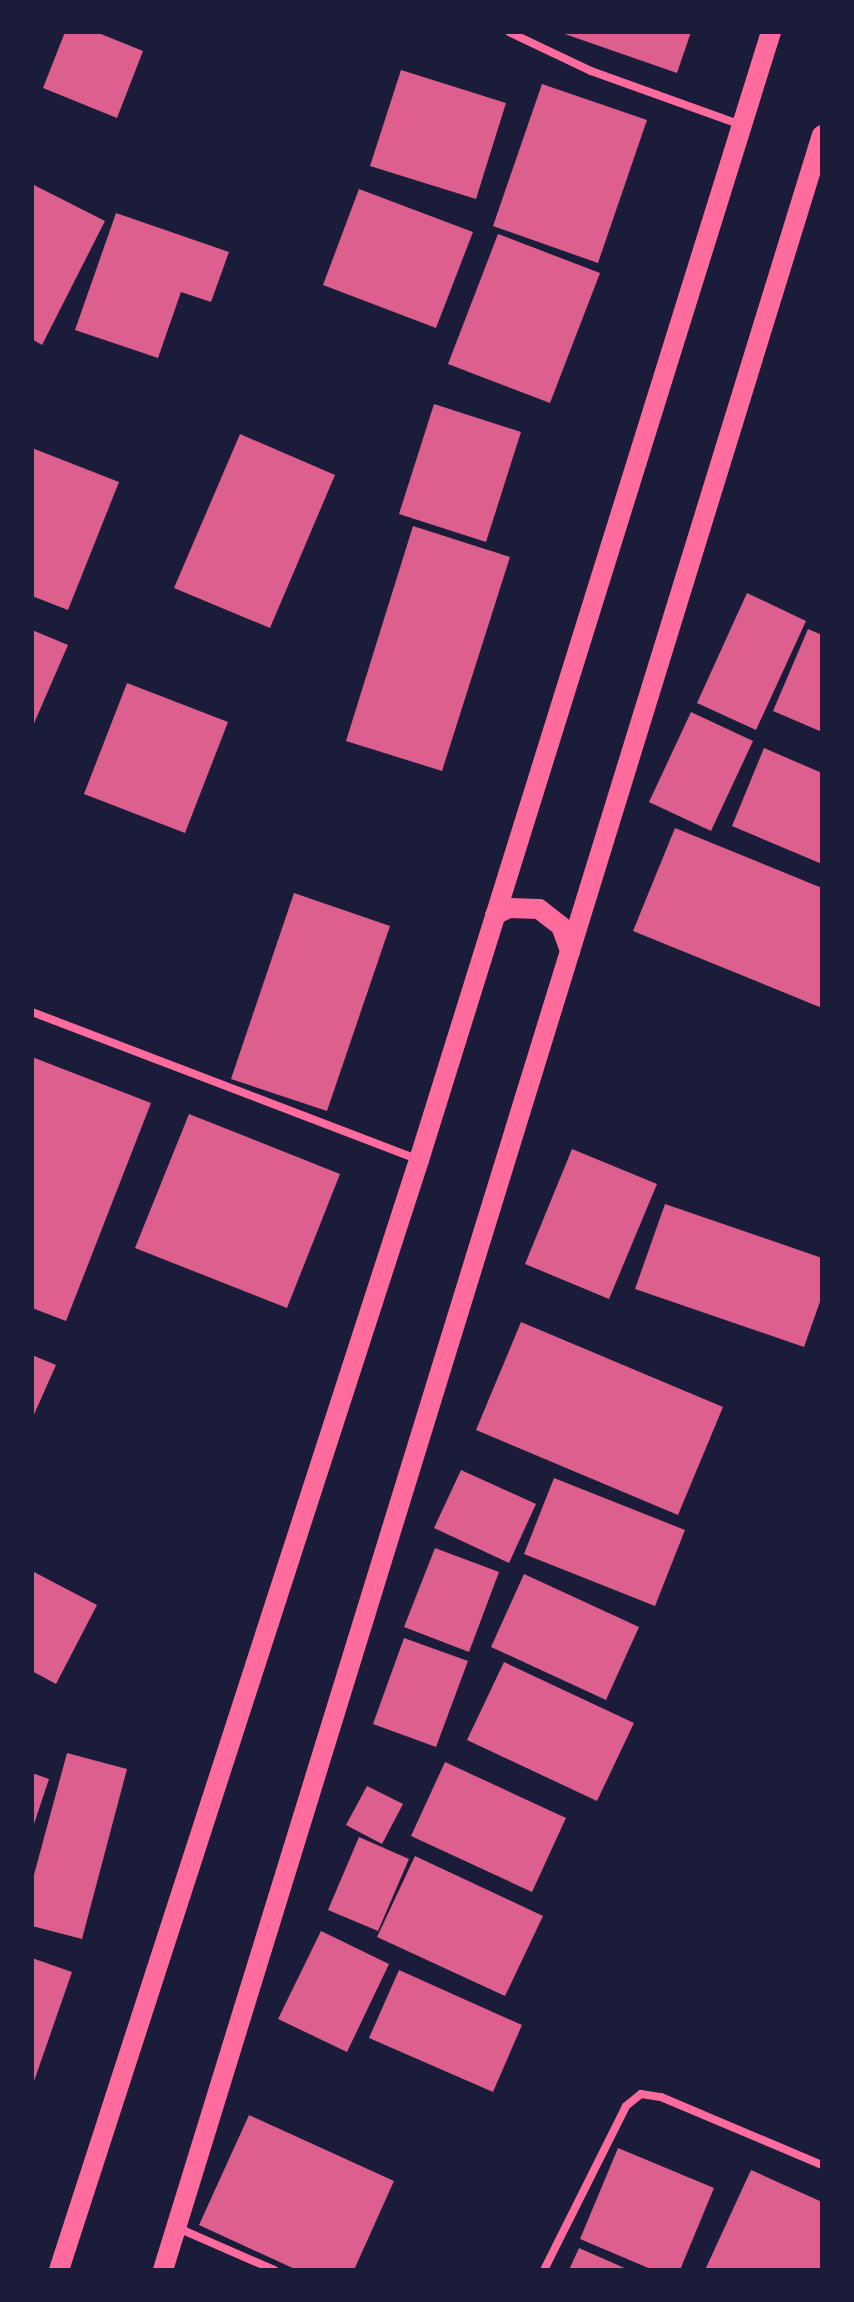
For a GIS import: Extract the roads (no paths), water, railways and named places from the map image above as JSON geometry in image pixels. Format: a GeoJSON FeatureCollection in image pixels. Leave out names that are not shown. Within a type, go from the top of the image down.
{"type":"FeatureCollection","features":[{"type":"Feature","properties":{"kind":"main road"},"geometry":{"type":"LineString","coordinates":[[59,2270],[419,1160],[771,32]]}},
{"type":"Feature","properties":{"kind":"main road"},"geometry":{"type":"LineString","coordinates":[[163,2270],[822,135]]}},
{"type":"Feature","properties":{"kind":"main road"},"geometry":{"type":"LineString","coordinates":[[495,915],[509,908],[539,909],[561,926],[570,951]]}},
{"type":"Feature","properties":{"kind":"street"},"geometry":{"type":"LineString","coordinates":[[509,32],[591,71],[741,125]]}},
{"type":"Feature","properties":{"kind":"street"},"geometry":{"type":"LineString","coordinates":[[32,1012],[419,1160]]}},
{"type":"Feature","properties":{"kind":"street"},"geometry":{"type":"LineString","coordinates":[[544,2270],[626,2106],[641,2094],[661,2097],[822,2165]]}},
{"type":"Feature","properties":{"kind":"street"},"geometry":{"type":"LineString","coordinates":[[177,2228],[274,2270]]}}]}
